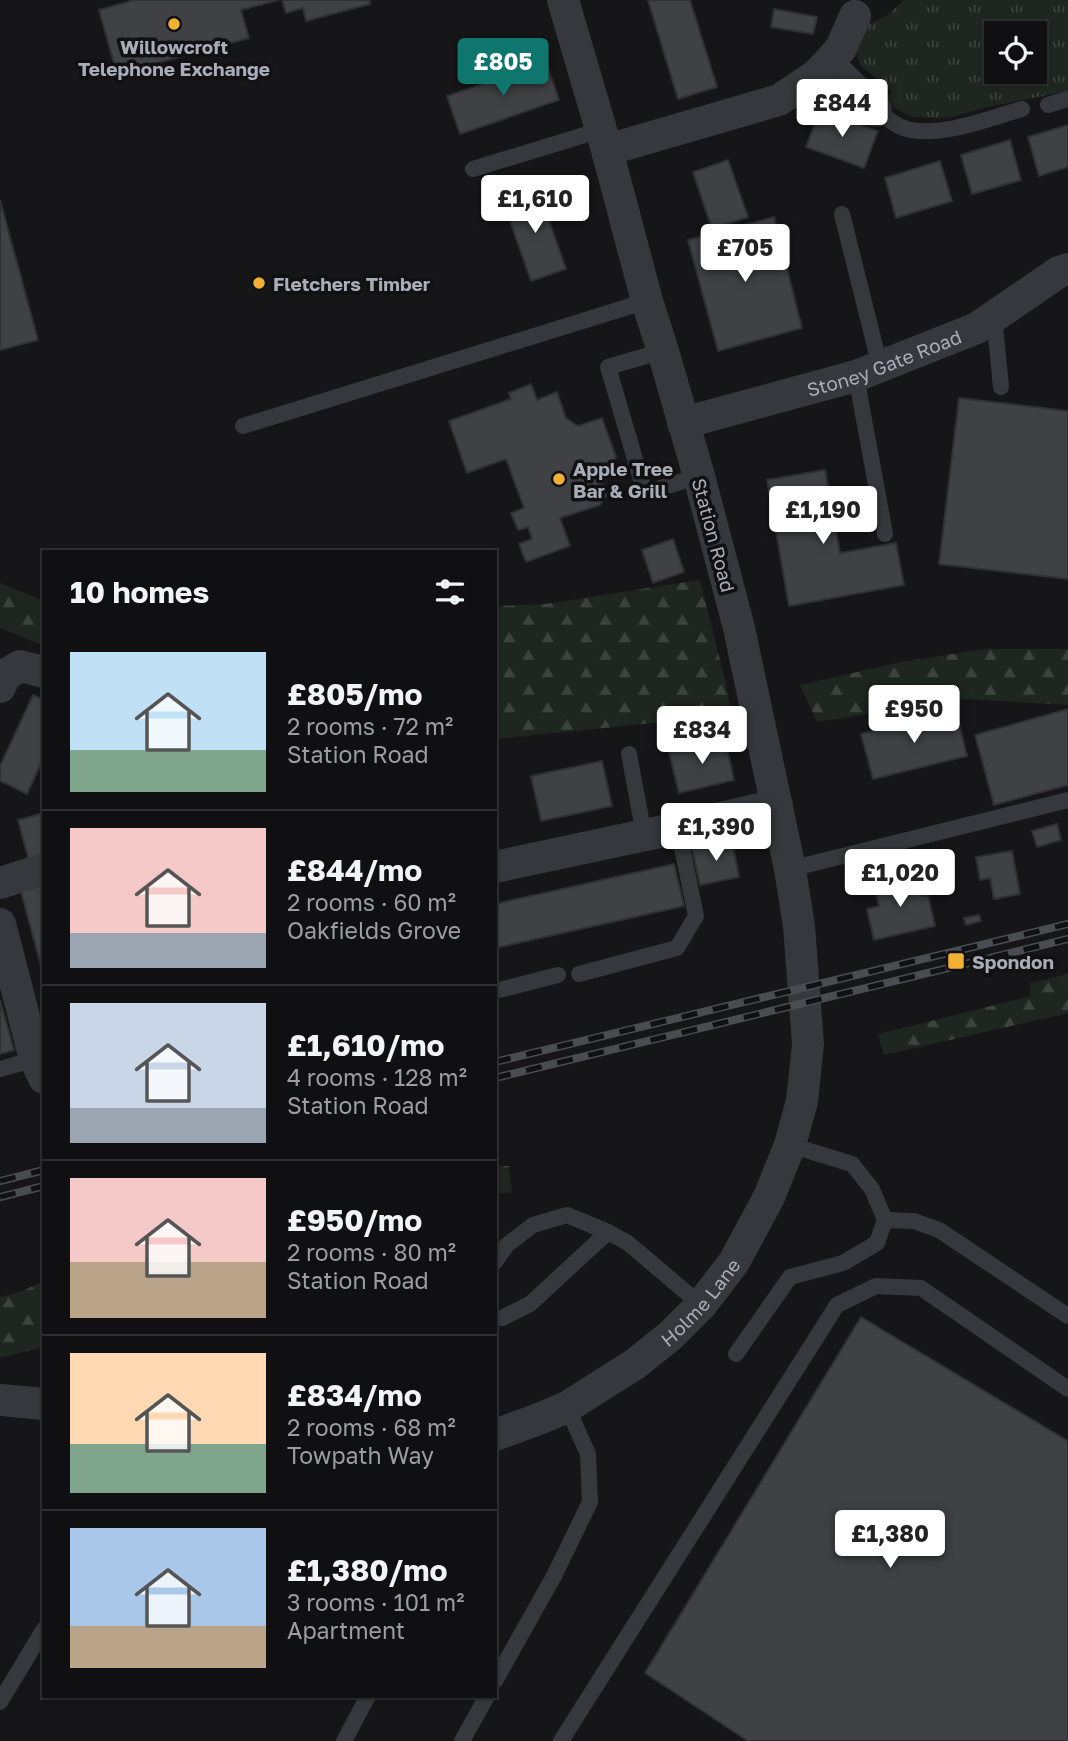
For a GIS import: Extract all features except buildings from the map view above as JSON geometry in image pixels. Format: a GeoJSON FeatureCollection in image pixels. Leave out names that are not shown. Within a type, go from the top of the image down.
{"type":"FeatureCollection","features":[{"type":"Feature","properties":{"kind":"street","name":"Station Road"},"geometry":{"type":"LineString","coordinates":[[563,0],[699,476],[739,628],[790,869],[799,926],[808,1044],[804,1081]]}},
{"type":"Feature","properties":{"kind":"street"},"geometry":{"type":"LineString","coordinates":[[604,140],[779,100],[828,63],[841,48],[855,16]]}},
{"type":"Feature","properties":{"kind":"street"},"geometry":{"type":"LineString","coordinates":[[828,63],[877,111]]}},
{"type":"Feature","properties":{"kind":"street","name":"Stoney Gate Road"},"geometry":{"type":"LineString","coordinates":[[683,423],[868,371],[977,328],[1059,272],[1068,269]]}},
{"type":"Feature","properties":{"kind":"street"},"geometry":{"type":"LineString","coordinates":[[497,867],[777,805]]}},
{"type":"Feature","properties":{"kind":"street"},"geometry":{"type":"LineString","coordinates":[[0,883],[42,870]]}},
{"type":"Feature","properties":{"kind":"street"},"geometry":{"type":"LineString","coordinates":[[0,924],[6,968],[40,1068]]}},
{"type":"Feature","properties":{"kind":"street","name":"Holme Lane"},"geometry":{"type":"LineString","coordinates":[[497,1433],[567,1407],[635,1364],[670,1336],[701,1305],[734,1262],[769,1197],[790,1145],[802,1101],[804,1081]]}},
{"type":"Feature","properties":{"kind":"street"},"geometry":{"type":"LineString","coordinates":[[0,1400],[42,1404]]}},
{"type":"Feature","properties":{"kind":"lane"},"geometry":{"type":"LineString","coordinates":[[1048,105],[1068,99]]}},
{"type":"Feature","properties":{"kind":"lane"},"geometry":{"type":"LineString","coordinates":[[877,111],[901,127],[939,132],[1022,109]]}},
{"type":"Feature","properties":{"kind":"lane"},"geometry":{"type":"LineString","coordinates":[[473,169],[604,140]]}},
{"type":"Feature","properties":{"kind":"lane"},"geometry":{"type":"LineString","coordinates":[[842,214],[868,371],[885,534]]}},
{"type":"Feature","properties":{"kind":"lane"},"geometry":{"type":"LineString","coordinates":[[243,426],[647,301]]}},
{"type":"Feature","properties":{"kind":"lane"},"geometry":{"type":"LineString","coordinates":[[994,316],[1001,387]]}},
{"type":"Feature","properties":{"kind":"lane"},"geometry":{"type":"LineString","coordinates":[[663,351],[608,367],[645,493],[699,476]]}},
{"type":"Feature","properties":{"kind":"lane"},"geometry":{"type":"LineString","coordinates":[[629,754],[644,835]]}},
{"type":"Feature","properties":{"kind":"lane"},"geometry":{"type":"LineString","coordinates":[[790,869],[1068,800]]}},
{"type":"Feature","properties":{"kind":"lane"},"geometry":{"type":"LineString","coordinates":[[579,974],[677,948],[696,916],[678,828]]}},
{"type":"Feature","properties":{"kind":"lane"},"geometry":{"type":"LineString","coordinates":[[497,990],[558,975]]}},
{"type":"Feature","properties":{"kind":"lane"},"geometry":{"type":"LineString","coordinates":[[0,1069],[40,1068]]}},
{"type":"Feature","properties":{"kind":"lane"},"geometry":{"type":"LineString","coordinates":[[736,1354],[790,1276],[843,1264],[877,1243],[885,1220],[872,1188],[852,1164],[790,1145]]}},
{"type":"Feature","properties":{"kind":"lane"},"geometry":{"type":"LineString","coordinates":[[497,1259],[507,1245],[533,1225],[567,1215],[628,1243],[701,1305]]}},
{"type":"Feature","properties":{"kind":"lane"},"geometry":{"type":"LineString","coordinates":[[885,1220],[914,1221],[939,1230],[1068,1316]]}},
{"type":"Feature","properties":{"kind":"lane"},"geometry":{"type":"LineString","coordinates":[[497,1318],[530,1304],[608,1232]]}},
{"type":"Feature","properties":{"kind":"lane"},"geometry":{"type":"LineString","coordinates":[[561,1741],[836,1305],[876,1286],[921,1287],[1068,1389]]}},
{"type":"Feature","properties":{"kind":"lane"},"geometry":{"type":"LineString","coordinates":[[497,1677],[554,1576],[590,1502],[588,1454],[567,1407]]}},
{"type":"Feature","properties":{"kind":"lane"},"geometry":{"type":"LineString","coordinates":[[0,1702],[42,1632]]}},
{"type":"Feature","properties":{"kind":"lane"},"geometry":{"type":"LineString","coordinates":[[344,1741],[367,1698]]}},
{"type":"Feature","properties":{"kind":"lane"},"geometry":{"type":"LineString","coordinates":[[462,1741],[486,1698]]}},
{"type":"Feature","properties":{"kind":"green space"},"geometry":{"type":"Polygon","coordinates":[[[904,0],[1068,0],[1068,91],[947,118],[912,117],[889,105],[886,99],[892,91],[860,65],[856,51],[865,26],[888,15],[904,0]]]}},
{"type":"Feature","properties":{"kind":"green space"},"geometry":{"type":"Polygon","coordinates":[[[700,580],[731,715],[497,739],[497,606],[545,604],[700,580]]]}},
{"type":"Feature","properties":{"kind":"green space"},"geometry":{"type":"Polygon","coordinates":[[[0,583],[42,600],[42,645],[0,628],[0,583]]]}},
{"type":"Feature","properties":{"kind":"green space"},"geometry":{"type":"Polygon","coordinates":[[[985,649],[1068,649],[1068,705],[965,699],[817,722],[800,685],[901,662],[985,649]]]}},
{"type":"Feature","properties":{"kind":"green space"},"geometry":{"type":"Polygon","coordinates":[[[1068,974],[1068,1013],[884,1055],[878,1034],[1031,996],[1030,983],[1068,974]]]}},
{"type":"Feature","properties":{"kind":"green space"},"geometry":{"type":"Polygon","coordinates":[[[497,1166],[509,1166],[512,1192],[497,1194],[497,1166]]]}},
{"type":"Feature","properties":{"kind":"green space"},"geometry":{"type":"Polygon","coordinates":[[[42,1282],[42,1348],[0,1358],[0,1297],[42,1282]]]}},
{"type":"Feature","properties":{"kind":"railway"},"geometry":{"type":"LineString","coordinates":[[497,1062],[1068,924]]}},
{"type":"Feature","properties":{"kind":"railway"},"geometry":{"type":"LineString","coordinates":[[497,1078],[1068,939]]}},
{"type":"Feature","properties":{"kind":"railway"},"geometry":{"type":"LineString","coordinates":[[0,1181],[42,1170]]}},
{"type":"Feature","properties":{"kind":"railway"},"geometry":{"type":"LineString","coordinates":[[0,1197],[42,1186]]}},
{"type":"Feature","properties":{"kind":"place","name":"Willowcroft Telephone Exchange"},"geometry":{"type":"Point","coordinates":[174,24]}},
{"type":"Feature","properties":{"kind":"place","name":"Fletchers Timber"},"geometry":{"type":"Point","coordinates":[259,283]}},
{"type":"Feature","properties":{"kind":"place","name":"Apple Tree Bar & Grill"},"geometry":{"type":"Point","coordinates":[559,479]}},
{"type":"Feature","properties":{"kind":"place","name":"Spondon"},"geometry":{"type":"Point","coordinates":[956,961]}}]}
